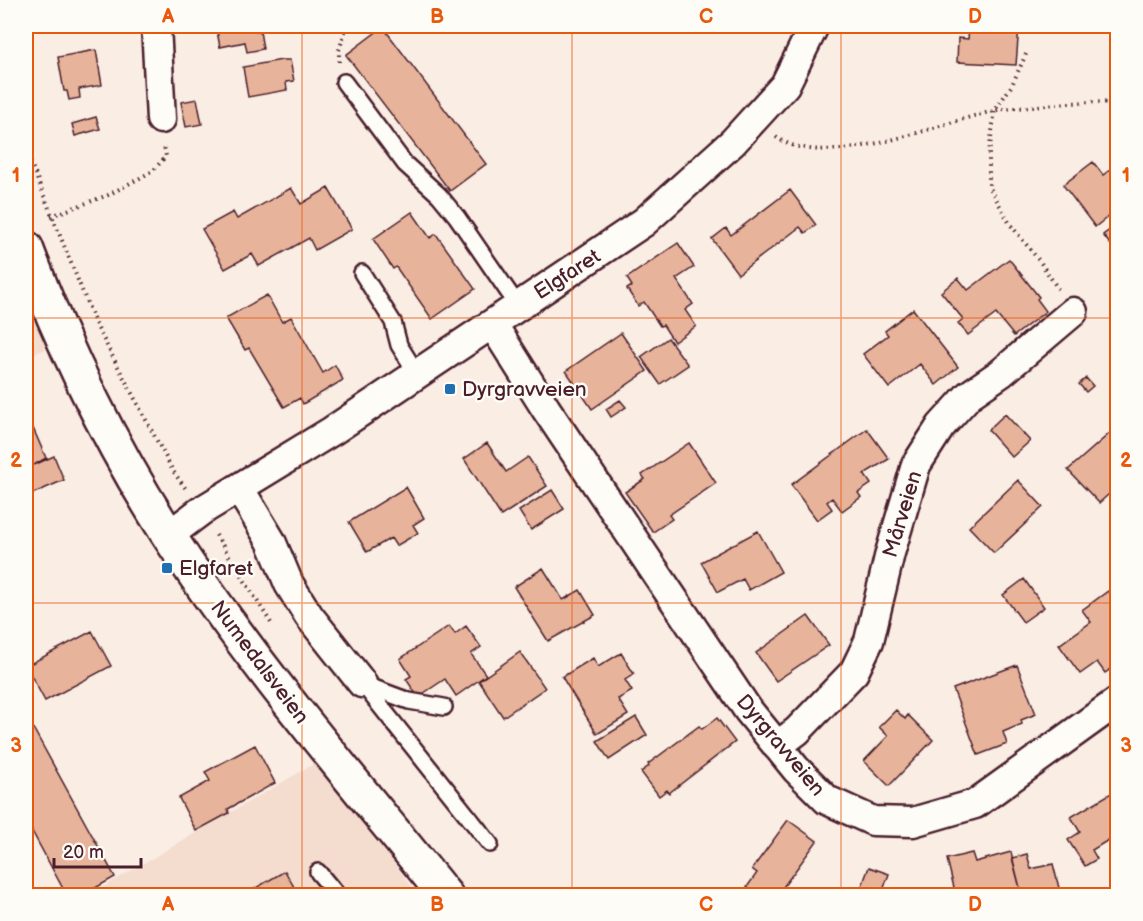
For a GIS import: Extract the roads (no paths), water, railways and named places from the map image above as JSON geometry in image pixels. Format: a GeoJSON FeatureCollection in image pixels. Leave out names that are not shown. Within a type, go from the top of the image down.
{"type":"FeatureCollection","features":[{"type":"Feature","properties":{"kind":"main road","name":"Numedalsveien"},"geometry":{"type":"LineString","coordinates":[[26,248],[93,405],[120,456],[169,536],[294,709],[446,896]]}},
{"type":"Feature","properties":{"kind":"street"},"geometry":{"type":"LineString","coordinates":[[156,26],[161,118]]}},
{"type":"Feature","properties":{"kind":"street","name":"Elgfaret"},"geometry":{"type":"LineString","coordinates":[[169,536],[201,511],[332,431],[493,325],[518,306],[570,274],[644,222],[733,142],[785,85],[814,26]]}},
{"type":"Feature","properties":{"kind":"street","name":"Mårveien"},"geometry":{"type":"LineString","coordinates":[[777,746],[797,732],[854,672],[869,641],[890,552],[916,465],[941,426],[969,395],[1001,373],[1073,312]]}},
{"type":"Feature","properties":{"kind":"street","name":"Dyrgravveien"},"geometry":{"type":"LineString","coordinates":[[493,325],[748,710],[796,769],[827,800],[873,821],[913,822],[975,804],[1118,701]]}},
{"type":"Feature","properties":{"kind":"street"},"geometry":{"type":"LineString","coordinates":[[239,488],[271,541],[294,592],[309,616],[362,683]]}},
{"type":"Feature","properties":{"kind":"lane"},"geometry":{"type":"LineString","coordinates":[[344,82],[405,164],[439,195],[457,217],[518,306]]}},
{"type":"Feature","properties":{"kind":"lane"},"geometry":{"type":"LineString","coordinates":[[362,273],[393,322],[399,345],[417,374]]}},
{"type":"Feature","properties":{"kind":"lane"},"geometry":{"type":"LineString","coordinates":[[362,683],[409,701],[444,707]]}},
{"type":"Feature","properties":{"kind":"lane"},"geometry":{"type":"LineString","coordinates":[[362,683],[490,844]]}},
{"type":"Feature","properties":{"kind":"lane"},"geometry":{"type":"LineString","coordinates":[[318,872],[338,896]]}},
{"type":"Feature","properties":{"kind":"place","name":"Dyrgravveien"},"geometry":{"type":"Point","coordinates":[450,389]}},
{"type":"Feature","properties":{"kind":"place","name":"Elgfaret"},"geometry":{"type":"Point","coordinates":[167,568]}}]}
